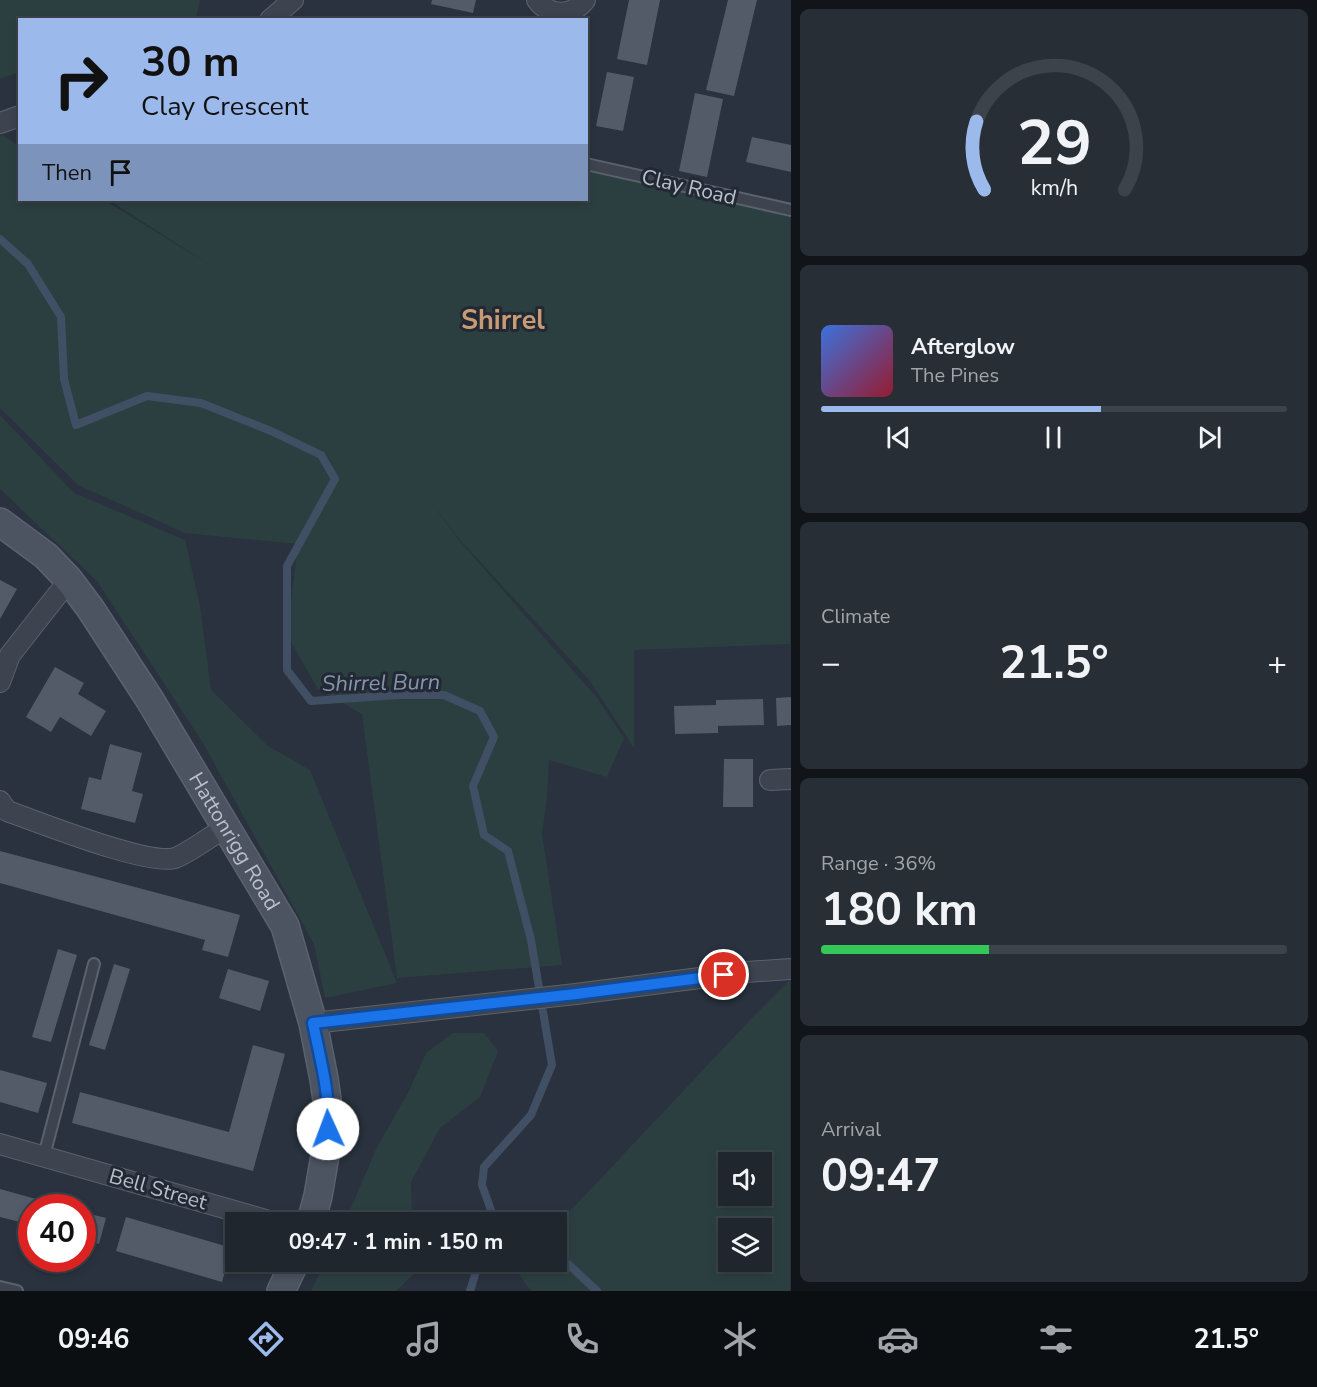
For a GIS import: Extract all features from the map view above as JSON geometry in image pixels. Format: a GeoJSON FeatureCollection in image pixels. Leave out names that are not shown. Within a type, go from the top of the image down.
{"type":"FeatureCollection","features":[{"type":"Feature","properties":{"kind":"street"},"geometry":{"type":"LineString","coordinates":[[272,18],[293,0]]}},
{"type":"Feature","properties":{"kind":"street"},"geometry":{"type":"LineString","coordinates":[[537,0],[548,11],[567,13],[585,0]]}},
{"type":"Feature","properties":{"kind":"street","name":"Hattonrigg Road"},"geometry":{"type":"LineString","coordinates":[[0,522],[46,556],[69,580],[150,700],[285,926],[313,1023],[329,1114],[327,1144],[314,1212]]}},
{"type":"Feature","properties":{"kind":"street"},"geometry":{"type":"LineString","coordinates":[[0,682],[10,655],[69,580]]}},
{"type":"Feature","properties":{"kind":"street"},"geometry":{"type":"LineString","coordinates":[[770,780],[790,779]]}},
{"type":"Feature","properties":{"kind":"street"},"geometry":{"type":"LineString","coordinates":[[0,801],[7,811],[152,859],[175,858],[227,827]]}},
{"type":"Feature","properties":{"kind":"street"},"geometry":{"type":"LineString","coordinates":[[313,1023],[576,994],[746,972],[790,969]]}},
{"type":"Feature","properties":{"kind":"street","name":"Bell Street"},"geometry":{"type":"LineString","coordinates":[[0,1144],[238,1212]]}},
{"type":"Feature","properties":{"kind":"street"},"geometry":{"type":"LineString","coordinates":[[281,1291],[290,1272]]}},
{"type":"Feature","properties":{"kind":"lane","name":"Clay Road"},"geometry":{"type":"LineString","coordinates":[[588,164],[790,210]]}},
{"type":"Feature","properties":{"kind":"lane"},"geometry":{"type":"LineString","coordinates":[[44,1156],[94,964]]}},
{"type":"Feature","properties":{"kind":"lane"},"geometry":{"type":"LineString","coordinates":[[0,1287],[17,1291]]}},
{"type":"Feature","properties":{"kind":"shaded area"},"geometry":{"type":"Polygon","coordinates":[[[0,0],[200,0],[196,18],[18,18],[18,72],[0,79],[0,0]]]}},
{"type":"Feature","properties":{"kind":"shaded area"},"geometry":{"type":"Polygon","coordinates":[[[2,135],[18,145],[18,201],[106,201],[218,270],[111,201],[588,201],[588,161],[790,207],[790,644],[634,650],[634,748],[590,681],[460,540],[428,498],[458,539],[598,699],[624,738],[607,777],[549,760],[542,834],[562,965],[397,978],[362,714],[318,689],[287,635],[298,544],[185,533],[78,485],[0,408],[0,136],[2,135]]]}},
{"type":"Feature","properties":{"kind":"shaded area"},"geometry":{"type":"Polygon","coordinates":[[[0,415],[74,493],[185,540],[200,606],[211,690],[268,746],[310,770],[397,983],[325,998],[314,944],[203,743],[97,581],[0,489],[0,415]]]}},
{"type":"Feature","properties":{"kind":"shaded area"},"geometry":{"type":"Polygon","coordinates":[[[790,980],[790,1291],[531,1291],[517,1272],[567,1272],[567,1214],[790,980]]]}},
{"type":"Feature","properties":{"kind":"shaded area"},"geometry":{"type":"Polygon","coordinates":[[[453,1033],[484,1033],[498,1051],[480,1097],[440,1128],[411,1182],[412,1212],[349,1212],[376,1149],[410,1089],[426,1053],[453,1033]]]}},
{"type":"Feature","properties":{"kind":"shaded area"},"geometry":{"type":"Polygon","coordinates":[[[320,1272],[415,1272],[396,1291],[311,1291],[320,1272]]]}},
{"type":"Feature","properties":{"kind":"building"},"geometry":{"type":"Polygon","coordinates":[[[432,0],[476,0],[473,13],[431,4],[432,0]]]}},
{"type":"Feature","properties":{"kind":"building"},"geometry":{"type":"Polygon","coordinates":[[[629,0],[660,0],[647,65],[617,59],[629,0]]]}},
{"type":"Feature","properties":{"kind":"building"},"geometry":{"type":"Polygon","coordinates":[[[728,0],[757,0],[734,96],[706,90],[728,0]]]}},
{"type":"Feature","properties":{"kind":"building"},"geometry":{"type":"Polygon","coordinates":[[[607,72],[634,77],[623,131],[596,126],[607,72]]]}},
{"type":"Feature","properties":{"kind":"building"},"geometry":{"type":"Polygon","coordinates":[[[695,93],[723,99],[707,177],[679,171],[695,93]]]}},
{"type":"Feature","properties":{"kind":"building"},"geometry":{"type":"Polygon","coordinates":[[[752,137],[791,145],[791,172],[746,162],[752,137]]]}},
{"type":"Feature","properties":{"kind":"building"},"geometry":{"type":"Polygon","coordinates":[[[0,580],[17,589],[0,619],[0,580]]]}},
{"type":"Feature","properties":{"kind":"building"},"geometry":{"type":"Polygon","coordinates":[[[55,667],[84,683],[78,694],[106,711],[91,736],[60,717],[51,732],[26,717],[55,667]]]}},
{"type":"Feature","properties":{"kind":"building"},"geometry":{"type":"Polygon","coordinates":[[[791,697],[791,725],[777,726],[776,698],[791,697]]]}},
{"type":"Feature","properties":{"kind":"building"},"geometry":{"type":"Polygon","coordinates":[[[763,699],[764,725],[718,726],[718,733],[675,734],[674,706],[716,705],[716,700],[763,699]]]}},
{"type":"Feature","properties":{"kind":"building"},"geometry":{"type":"Polygon","coordinates":[[[110,744],[142,753],[132,791],[143,794],[135,823],[81,809],[89,777],[101,780],[110,744]]]}},
{"type":"Feature","properties":{"kind":"building"},"geometry":{"type":"Polygon","coordinates":[[[724,759],[753,759],[753,807],[723,807],[724,759]]]}},
{"type":"Feature","properties":{"kind":"building"},"geometry":{"type":"Polygon","coordinates":[[[0,851],[240,915],[228,957],[202,950],[205,940],[0,883],[0,851]]]}},
{"type":"Feature","properties":{"kind":"building"},"geometry":{"type":"Polygon","coordinates":[[[58,949],[77,955],[51,1042],[32,1037],[58,949]]]}},
{"type":"Feature","properties":{"kind":"building"},"geometry":{"type":"Polygon","coordinates":[[[114,964],[130,969],[105,1050],[89,1045],[114,964]]]}},
{"type":"Feature","properties":{"kind":"building"},"geometry":{"type":"Polygon","coordinates":[[[228,969],[269,981],[260,1011],[219,998],[228,969]]]}},
{"type":"Feature","properties":{"kind":"building"},"geometry":{"type":"Polygon","coordinates":[[[253,1045],[285,1054],[253,1171],[72,1123],[80,1092],[229,1132],[253,1045]]]}},
{"type":"Feature","properties":{"kind":"building"},"geometry":{"type":"Polygon","coordinates":[[[0,1070],[47,1083],[38,1113],[0,1102],[0,1070]]]}},
{"type":"Feature","properties":{"kind":"building"},"geometry":{"type":"Polygon","coordinates":[[[0,1189],[18,1194],[18,1222],[0,1217],[0,1189]]]}},
{"type":"Feature","properties":{"kind":"building"},"geometry":{"type":"Polygon","coordinates":[[[96,1216],[106,1218],[99,1244],[96,1243],[96,1216]]]}},
{"type":"Feature","properties":{"kind":"building"},"geometry":{"type":"Polygon","coordinates":[[[126,1217],[225,1246],[225,1272],[222,1282],[116,1251],[126,1217]]]}},
{"type":"Feature","properties":{"kind":"waterway","name":"Shirrel Burn"},"geometry":{"type":"LineString","coordinates":[[0,239],[28,264],[61,317],[64,379],[76,425],[147,396],[201,403],[271,431],[321,455],[335,479],[287,566],[287,670],[311,701],[399,695],[444,695],[480,711],[494,737],[473,786],[484,835],[508,851],[531,940],[552,1065],[531,1115],[484,1167],[482,1185],[492,1212]]}},
{"type":"Feature","properties":{"kind":"waterway","name":"Shirrel Burn"},"geometry":{"type":"LineString","coordinates":[[567,1263],[597,1291]]}},
{"type":"Feature","properties":{"kind":"waterway"},"geometry":{"type":"LineString","coordinates":[[470,1291],[476,1272]]}},
{"type":"Feature","properties":{"kind":"district","name":"Shirrel"},"geometry":{"type":"Point","coordinates":[503,320]}},
{"type":"Feature","properties":{"kind":"route"},"geometry":{"type":"LineString","coordinates":[[328,1129],[329,1114],[313,1023],[724,975]]}}]}
